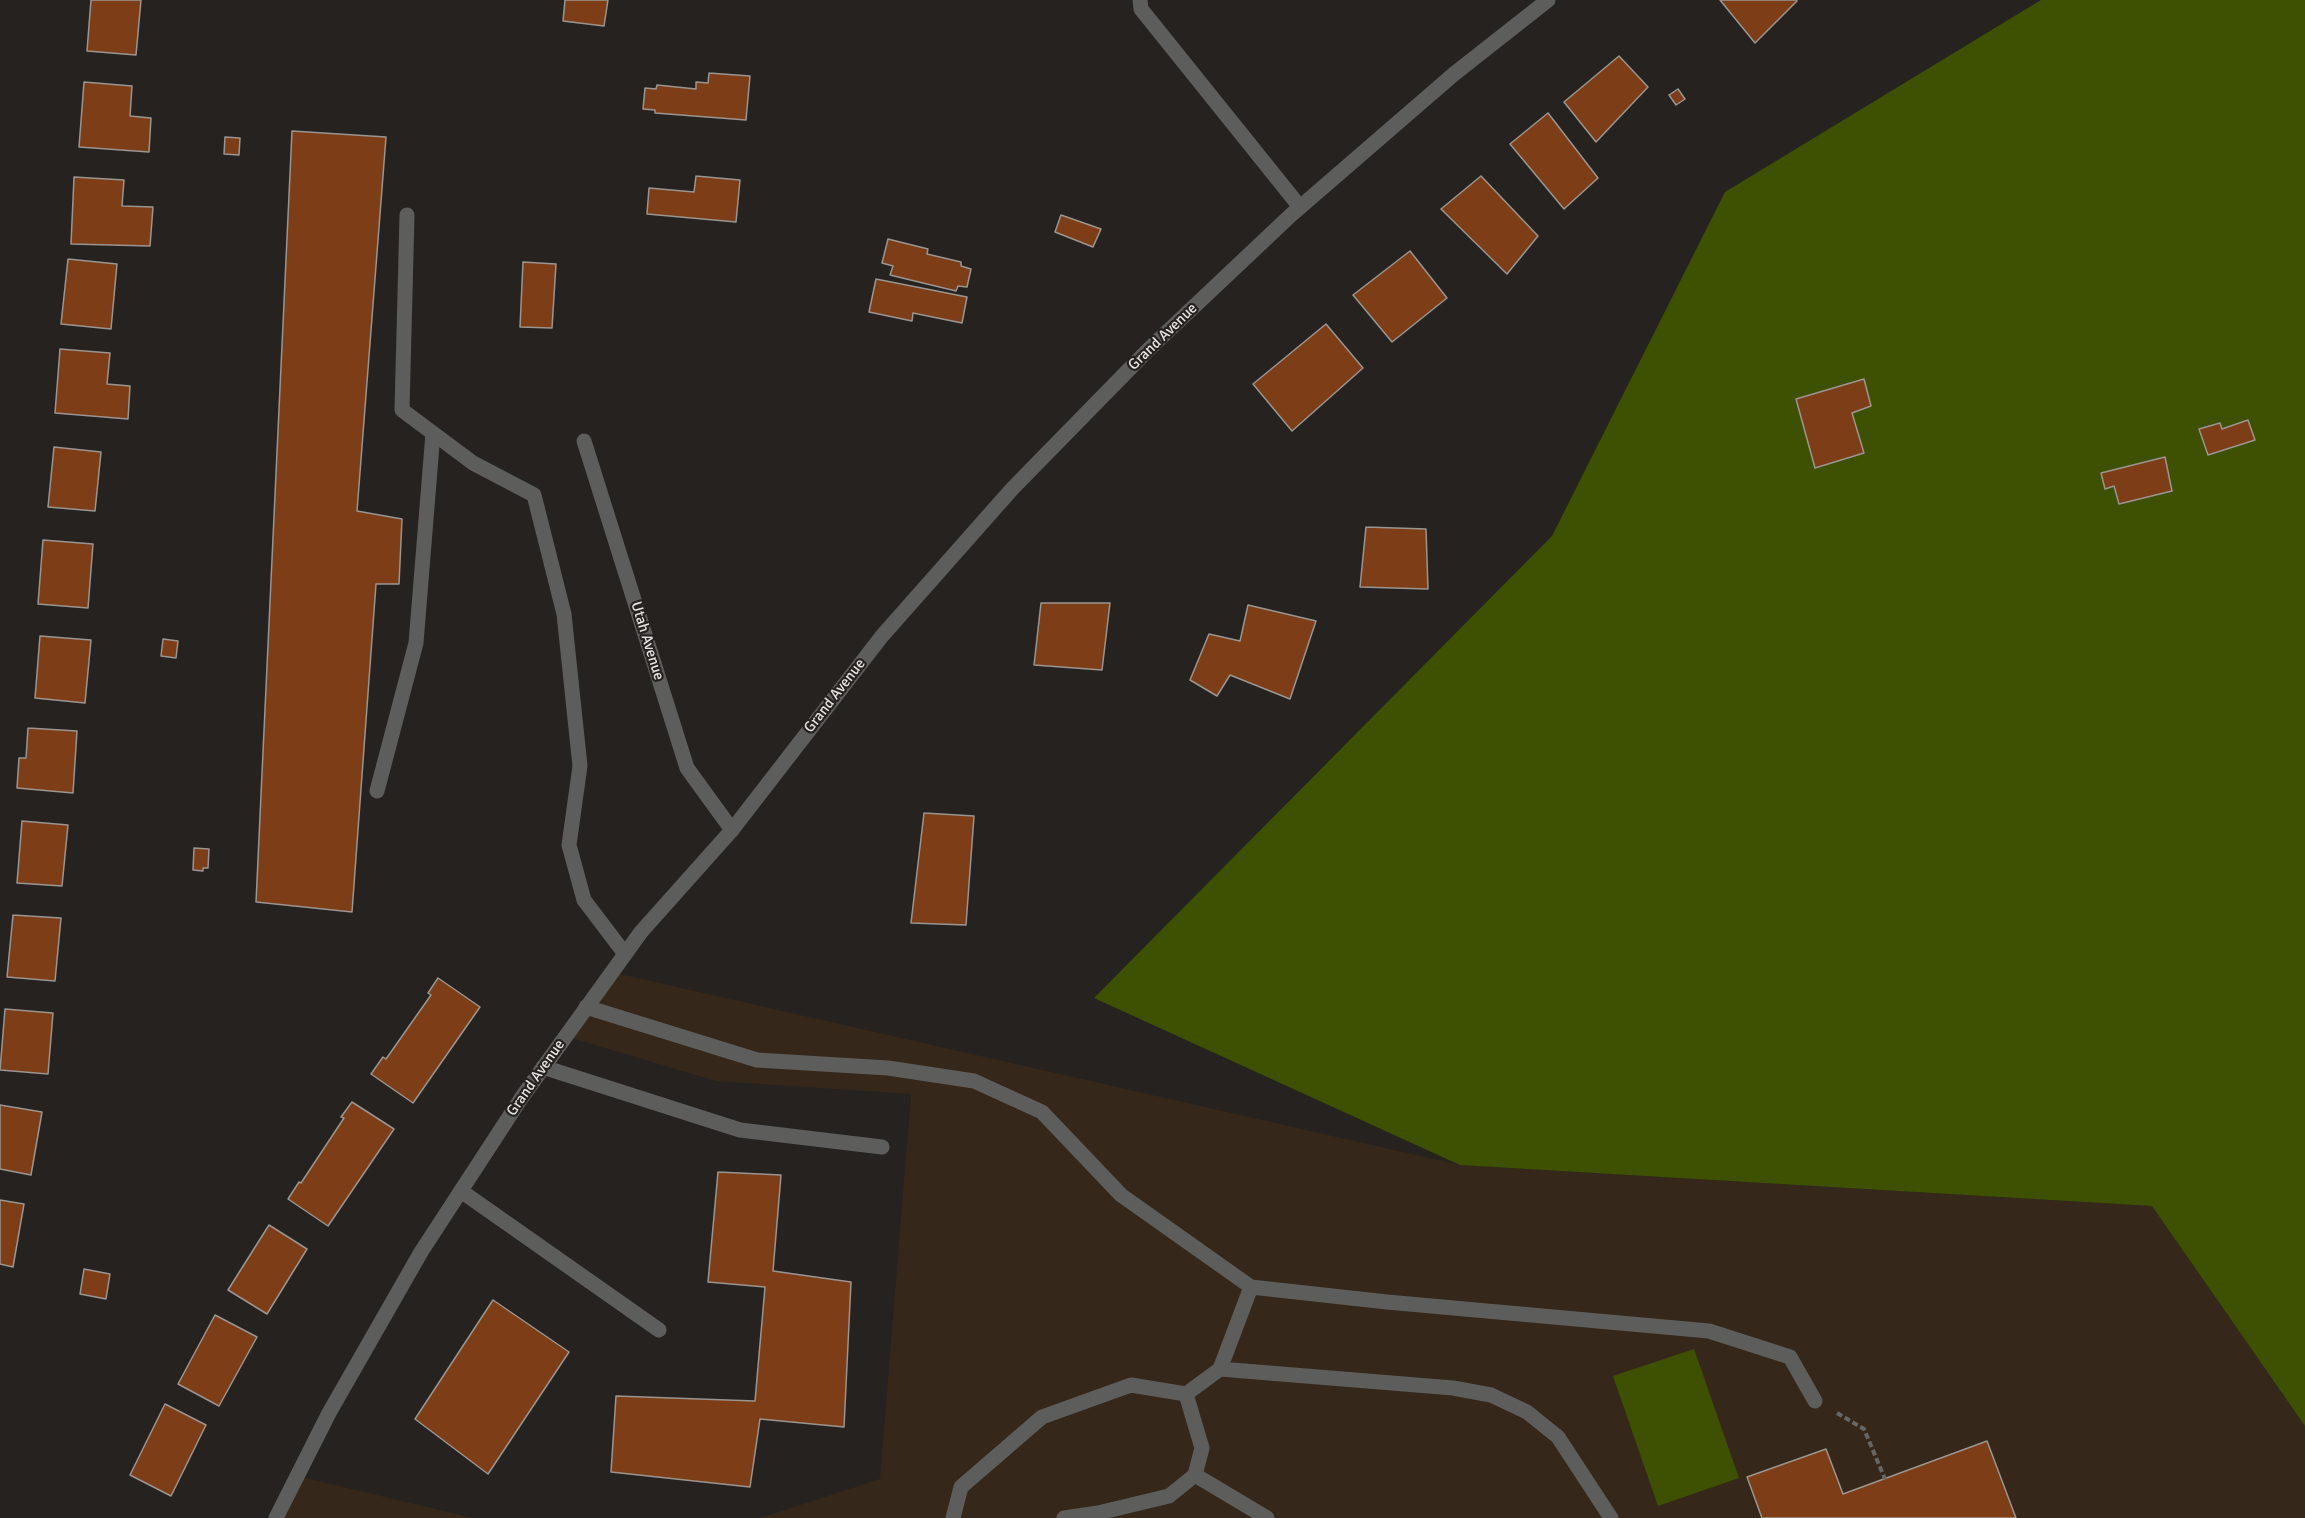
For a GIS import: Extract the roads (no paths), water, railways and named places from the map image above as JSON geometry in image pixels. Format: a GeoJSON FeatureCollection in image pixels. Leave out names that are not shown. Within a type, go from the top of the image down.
{"type":"FeatureCollection","features":[{"type":"Feature","properties":{"kind":"street"},"geometry":{"type":"LineString","coordinates":[[1140,0],[1141,9],[1300,207]]}},
{"type":"Feature","properties":{"kind":"street","name":"Grand Avenue"},"geometry":{"type":"LineString","coordinates":[[276,1518],[329,1413],[421,1252],[543,1067],[641,932],[732,830],[882,636],[1012,489],[1149,349],[1300,207],[1454,74],[1548,0]]}},
{"type":"Feature","properties":{"kind":"street"},"geometry":{"type":"LineString","coordinates":[[407,215],[402,410],[473,463],[534,495],[564,615],[580,766],[569,845],[584,900],[625,954]]}},
{"type":"Feature","properties":{"kind":"street"},"geometry":{"type":"LineString","coordinates":[[377,791],[416,643],[432,432]]}},
{"type":"Feature","properties":{"kind":"street","name":"Utah Avenue"},"geometry":{"type":"LineString","coordinates":[[585,441],[687,768],[732,830]]}},
{"type":"Feature","properties":{"kind":"street"},"geometry":{"type":"LineString","coordinates":[[586,1007],[757,1060],[888,1068],[974,1081],[1042,1112],[1121,1195],[1251,1287],[1387,1302],[1709,1331],[1790,1357],[1815,1401]]}},
{"type":"Feature","properties":{"kind":"street"},"geometry":{"type":"LineString","coordinates":[[543,1067],[740,1130],[882,1147]]}},
{"type":"Feature","properties":{"kind":"street"},"geometry":{"type":"LineString","coordinates":[[461,1191],[658,1330]]}},
{"type":"Feature","properties":{"kind":"street"},"geometry":{"type":"LineString","coordinates":[[952,1518],[961,1487],[1042,1417],[1131,1386],[1186,1394],[1220,1369],[1251,1287]]}},
{"type":"Feature","properties":{"kind":"street"},"geometry":{"type":"LineString","coordinates":[[1220,1369],[1454,1388],[1491,1395],[1527,1412],[1558,1437],[1611,1518]]}},
{"type":"Feature","properties":{"kind":"street"},"geometry":{"type":"LineString","coordinates":[[1064,1518],[1098,1513],[1169,1496],[1195,1475],[1202,1448],[1186,1394]]}},
{"type":"Feature","properties":{"kind":"street"},"geometry":{"type":"LineString","coordinates":[[1195,1475],[1267,1518]]}}]}
